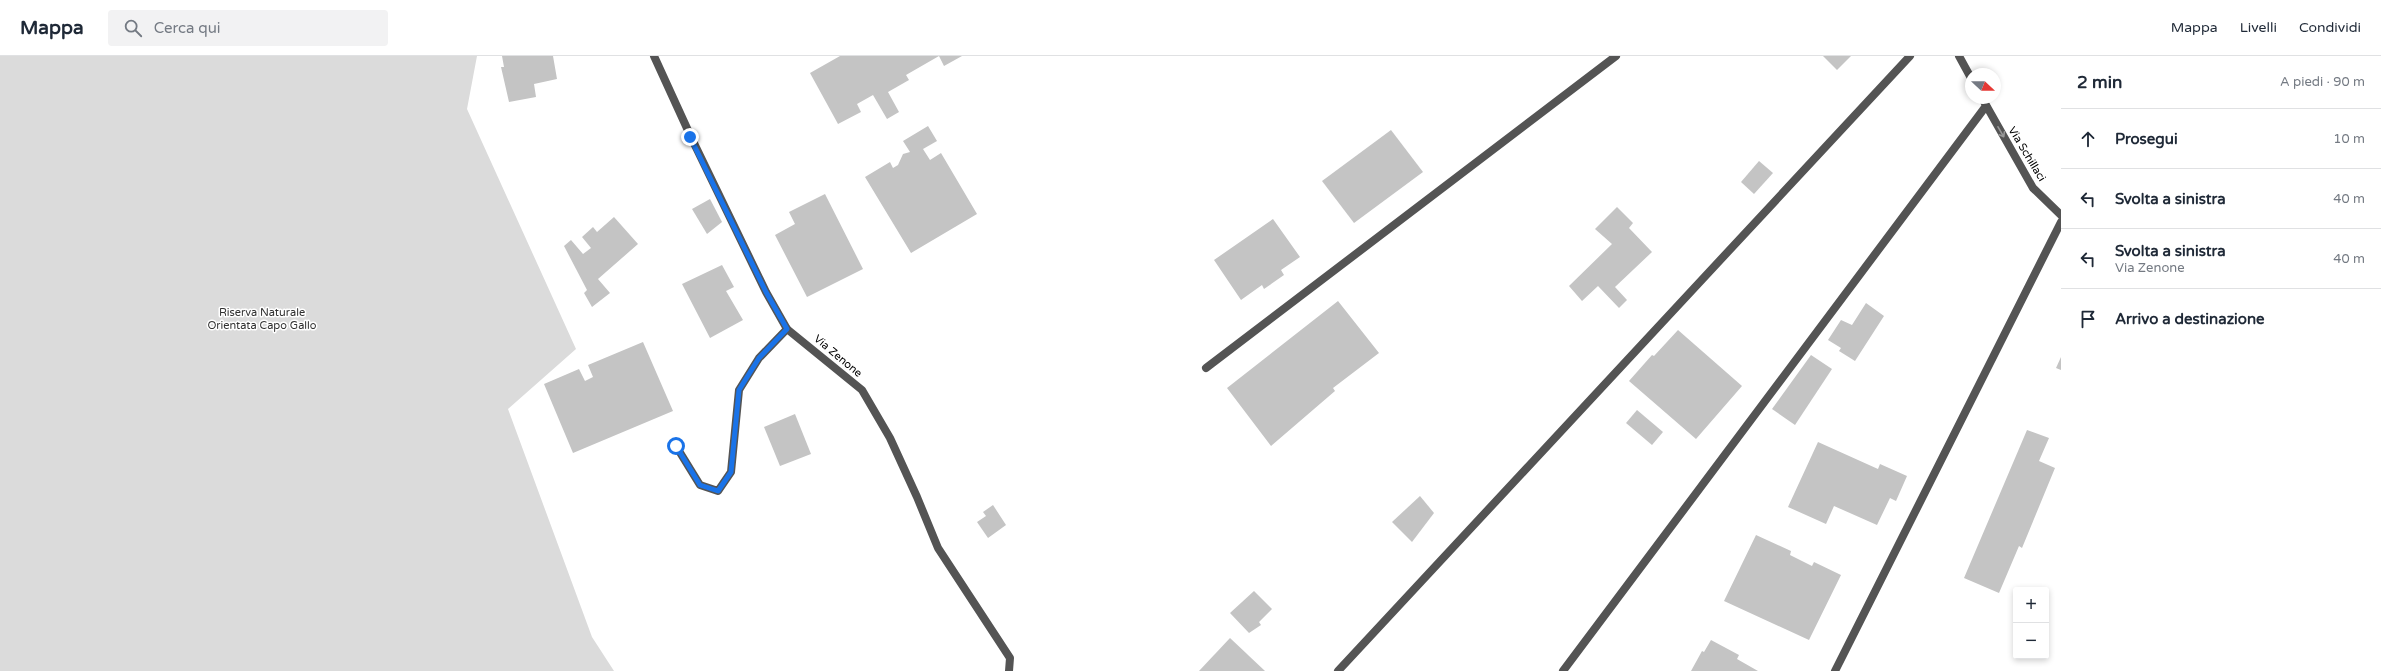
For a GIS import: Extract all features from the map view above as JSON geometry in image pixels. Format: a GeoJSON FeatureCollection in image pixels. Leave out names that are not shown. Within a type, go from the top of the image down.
{"type":"FeatureCollection","features":[{"type":"Feature","properties":{"kind":"street","name":"Via Zenone"},"geometry":{"type":"LineString","coordinates":[[654,56],[690,137],[766,292],[787,329],[862,390],[890,438],[918,497],[938,548],[1010,658],[1009,671]]}},
{"type":"Feature","properties":{"kind":"street"},"geometry":{"type":"LineString","coordinates":[[1206,368],[1616,56]]}},
{"type":"Feature","properties":{"kind":"street"},"geometry":{"type":"LineString","coordinates":[[1338,671],[1910,56]]}},
{"type":"Feature","properties":{"kind":"street"},"geometry":{"type":"LineString","coordinates":[[1959,56],[1966,68]]}},
{"type":"Feature","properties":{"kind":"street"},"geometry":{"type":"LineString","coordinates":[[1563,671],[1986,106]]}},
{"type":"Feature","properties":{"kind":"street","name":"Via Schillaci"},"geometry":{"type":"LineString","coordinates":[[1986,106],[2034,188],[2061,215]]}},
{"type":"Feature","properties":{"kind":"street"},"geometry":{"type":"LineString","coordinates":[[1835,671],[2061,222]]}},
{"type":"Feature","properties":{"kind":"street"},"geometry":{"type":"LineString","coordinates":[[676,446],[700,485],[718,491],[731,472],[739,390],[759,358],[787,329]]}},
{"type":"Feature","properties":{"kind":"green space","name":"Riserva Naturale Orientata Capo Gallo"},"geometry":{"type":"Polygon","coordinates":[[[0,56],[477,56],[467,109],[576,349],[508,409],[592,637],[614,671],[0,671],[0,56]]]}},
{"type":"Feature","properties":{"kind":"building"},"geometry":{"type":"Polygon","coordinates":[[[502,56],[553,56],[557,79],[534,84],[536,97],[509,102],[501,67],[504,67],[502,56]]]}},
{"type":"Feature","properties":{"kind":"building"},"geometry":{"type":"Polygon","coordinates":[[[840,56],[939,56],[906,75],[909,80],[888,92],[899,112],[887,119],[873,95],[857,104],[861,112],[838,124],[810,73],[840,56]]]}},
{"type":"Feature","properties":{"kind":"building"},"geometry":{"type":"Polygon","coordinates":[[[939,56],[962,56],[944,66],[939,56]]]}},
{"type":"Feature","properties":{"kind":"building"},"geometry":{"type":"Polygon","coordinates":[[[1823,56],[1851,56],[1837,70],[1823,56]]]}},
{"type":"Feature","properties":{"kind":"building"},"geometry":{"type":"Polygon","coordinates":[[[928,126],[937,141],[923,149],[930,160],[941,153],[977,214],[911,253],[865,177],[890,162],[893,168],[898,165],[903,154],[910,152],[903,141],[928,126]]]}},
{"type":"Feature","properties":{"kind":"building"},"geometry":{"type":"Polygon","coordinates":[[[1391,130],[1423,172],[1354,223],[1322,181],[1391,130]]]}},
{"type":"Feature","properties":{"kind":"building"},"geometry":{"type":"Polygon","coordinates":[[[1759,161],[1773,173],[1754,194],[1741,182],[1759,161]]]}},
{"type":"Feature","properties":{"kind":"building"},"geometry":{"type":"Polygon","coordinates":[[[825,194],[863,269],[807,297],[775,235],[795,224],[789,212],[825,194]]]}},
{"type":"Feature","properties":{"kind":"building"},"geometry":{"type":"Polygon","coordinates":[[[710,199],[722,222],[707,234],[692,209],[710,199]]]}},
{"type":"Feature","properties":{"kind":"building"},"geometry":{"type":"Polygon","coordinates":[[[1617,207],[1633,223],[1629,228],[1652,252],[1615,287],[1627,300],[1619,308],[1598,286],[1582,301],[1569,286],[1612,244],[1595,229],[1617,207]]]}},
{"type":"Feature","properties":{"kind":"building"},"geometry":{"type":"Polygon","coordinates":[[[614,217],[638,244],[598,279],[610,293],[592,307],[584,293],[587,290],[564,246],[571,240],[583,254],[591,248],[582,237],[593,227],[597,232],[614,217]]]}},
{"type":"Feature","properties":{"kind":"building"},"geometry":{"type":"Polygon","coordinates":[[[1273,219],[1300,257],[1281,270],[1284,275],[1264,289],[1262,285],[1241,300],[1214,260],[1273,219]]]}},
{"type":"Feature","properties":{"kind":"building"},"geometry":{"type":"Polygon","coordinates":[[[722,265],[734,287],[726,291],[743,320],[710,338],[682,284],[722,265]]]}},
{"type":"Feature","properties":{"kind":"building"},"geometry":{"type":"Polygon","coordinates":[[[1338,301],[1379,353],[1333,388],[1335,391],[1271,446],[1227,388],[1338,301]]]}},
{"type":"Feature","properties":{"kind":"building"},"geometry":{"type":"Polygon","coordinates":[[[1866,303],[1884,316],[1855,361],[1839,351],[1841,348],[1828,340],[1841,320],[1852,325],[1866,303]]]}},
{"type":"Feature","properties":{"kind":"building"},"geometry":{"type":"Polygon","coordinates":[[[1678,330],[1742,386],[1696,439],[1629,381],[1652,355],[1654,356],[1678,330]]]}},
{"type":"Feature","properties":{"kind":"building"},"geometry":{"type":"Polygon","coordinates":[[[643,342],[673,411],[573,453],[544,384],[579,369],[585,381],[593,377],[588,365],[643,342]]]}},
{"type":"Feature","properties":{"kind":"building"},"geometry":{"type":"Polygon","coordinates":[[[1811,355],[1832,369],[1795,425],[1772,409],[1811,355]]]}},
{"type":"Feature","properties":{"kind":"building"},"geometry":{"type":"Polygon","coordinates":[[[2061,357],[2061,370],[2056,368],[2061,357]]]}},
{"type":"Feature","properties":{"kind":"building"},"geometry":{"type":"Polygon","coordinates":[[[1637,410],[1663,432],[1652,445],[1626,423],[1637,410]]]}},
{"type":"Feature","properties":{"kind":"building"},"geometry":{"type":"Polygon","coordinates":[[[795,414],[811,454],[780,466],[764,427],[795,414]]]}},
{"type":"Feature","properties":{"kind":"building"},"geometry":{"type":"Polygon","coordinates":[[[2027,430],[2049,438],[2039,461],[2055,468],[2022,548],[2019,546],[1999,593],[1964,578],[2027,430]]]}},
{"type":"Feature","properties":{"kind":"building"},"geometry":{"type":"Polygon","coordinates":[[[1818,442],[1878,469],[1880,464],[1907,476],[1896,501],[1890,498],[1877,525],[1834,506],[1826,524],[1788,507],[1818,442]]]}},
{"type":"Feature","properties":{"kind":"building"},"geometry":{"type":"Polygon","coordinates":[[[1420,496],[1434,513],[1412,542],[1392,522],[1420,496]]]}},
{"type":"Feature","properties":{"kind":"building"},"geometry":{"type":"Polygon","coordinates":[[[993,505],[1006,525],[988,538],[977,522],[986,516],[983,512],[993,505]]]}},
{"type":"Feature","properties":{"kind":"building"},"geometry":{"type":"Polygon","coordinates":[[[1756,535],[1791,551],[1790,555],[1812,566],[1814,562],[1841,575],[1809,640],[1724,601],[1756,535]]]}},
{"type":"Feature","properties":{"kind":"building"},"geometry":{"type":"Polygon","coordinates":[[[1254,591],[1272,609],[1259,622],[1261,625],[1249,633],[1230,613],[1254,591]]]}},
{"type":"Feature","properties":{"kind":"building"},"geometry":{"type":"Polygon","coordinates":[[[1230,638],[1265,671],[1199,671],[1230,638]]]}},
{"type":"Feature","properties":{"kind":"building"},"geometry":{"type":"Polygon","coordinates":[[[1711,640],[1739,655],[1737,659],[1758,671],[1691,671],[1702,651],[1704,652],[1711,640]]]}},
{"type":"Feature","properties":{"kind":"route"},"geometry":{"type":"LineString","coordinates":[[676,446],[700,485],[718,491],[731,472],[739,390],[759,358],[787,329],[766,292],[690,137]]}}]}
